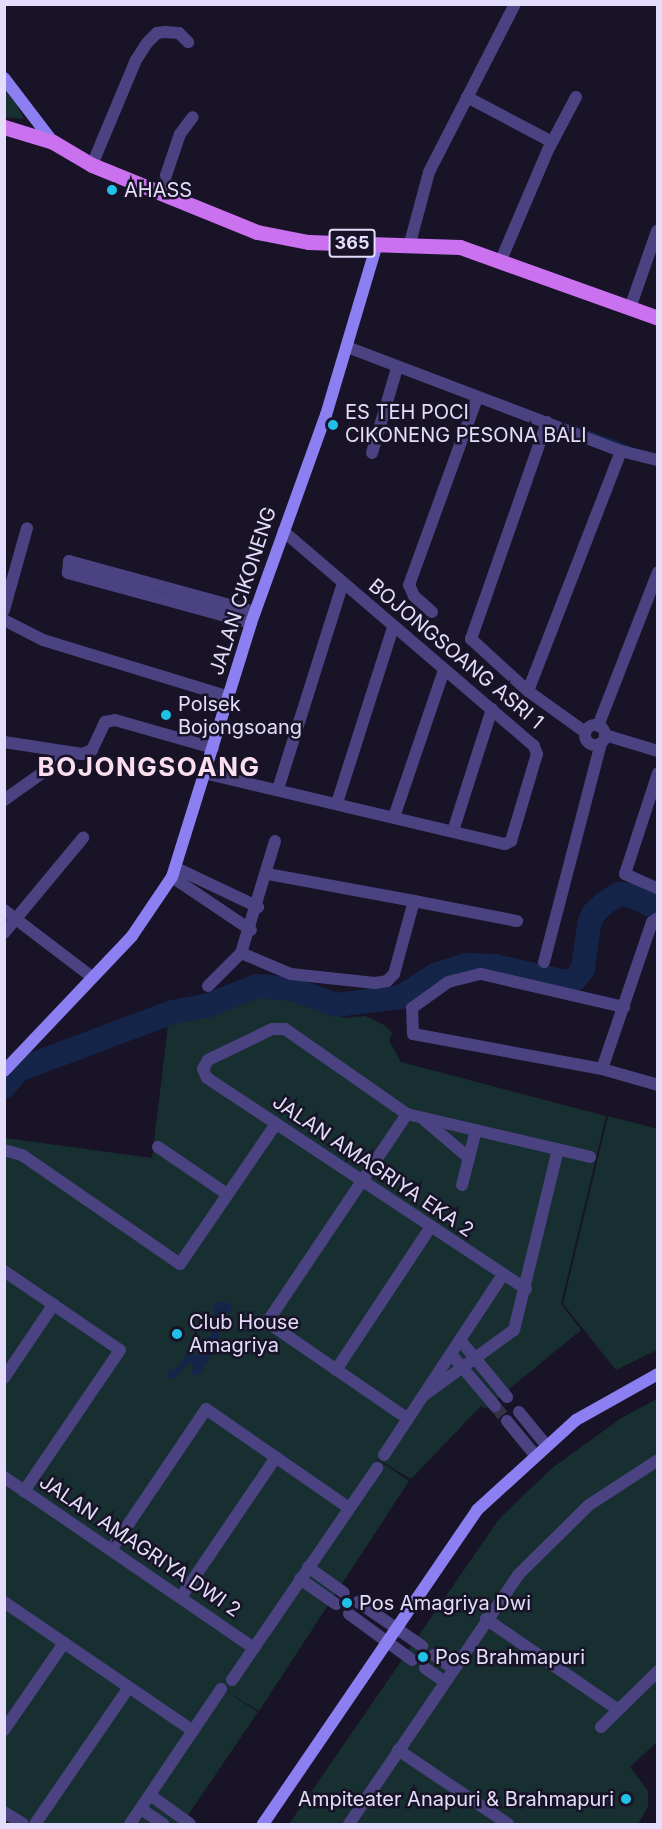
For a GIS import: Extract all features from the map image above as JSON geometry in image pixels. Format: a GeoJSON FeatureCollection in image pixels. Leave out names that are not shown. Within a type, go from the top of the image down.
{"type":"FeatureCollection","features":[{"type":"Feature","properties":{"kind":"main road","name":"365"},"geometry":{"type":"LineString","coordinates":[[4,127],[53,142],[92,165],[160,193],[286,239],[460,247],[657,318]]}},
{"type":"Feature","properties":{"kind":"street"},"geometry":{"type":"LineString","coordinates":[[410,243],[429,172],[515,4]]}},
{"type":"Feature","properties":{"kind":"street"},"geometry":{"type":"LineString","coordinates":[[92,165],[136,60],[147,43],[157,33],[165,32],[179,33],[188,42]]}},
{"type":"Feature","properties":{"kind":"street"},"geometry":{"type":"LineString","coordinates":[[4,78],[53,142]]}},
{"type":"Feature","properties":{"kind":"street"},"geometry":{"type":"LineString","coordinates":[[467,97],[552,142]]}},
{"type":"Feature","properties":{"kind":"street"},"geometry":{"type":"LineString","coordinates":[[501,260],[552,142],[576,97]]}},
{"type":"Feature","properties":{"kind":"street"},"geometry":{"type":"LineString","coordinates":[[160,193],[180,134],[193,117]]}},
{"type":"Feature","properties":{"kind":"street"},"geometry":{"type":"LineString","coordinates":[[630,308],[657,231]]}},
{"type":"Feature","properties":{"kind":"street","name":"JALAN CIKONENG"},"geometry":{"type":"LineString","coordinates":[[4,1071],[132,936],[174,873],[253,617],[347,347],[377,244]]}},
{"type":"Feature","properties":{"kind":"street"},"geometry":{"type":"LineString","coordinates":[[347,347],[397,368],[621,451],[657,460]]}},
{"type":"Feature","properties":{"kind":"street"},"geometry":{"type":"LineString","coordinates":[[372,453],[397,368]]}},
{"type":"Feature","properties":{"kind":"street"},"geometry":{"type":"LineString","coordinates":[[432,612],[414,596],[408,585],[477,398]]}},
{"type":"Feature","properties":{"kind":"street"},"geometry":{"type":"LineString","coordinates":[[547,422],[471,633],[474,645],[528,691],[585,732],[657,751]]}},
{"type":"Feature","properties":{"kind":"street"},"geometry":{"type":"LineString","coordinates":[[528,691],[621,451]]}},
{"type":"Feature","properties":{"kind":"street"},"geometry":{"type":"LineString","coordinates":[[4,610],[27,528]]}},
{"type":"Feature","properties":{"kind":"street","name":"BOJONGSOANG ASRI 1"},"geometry":{"type":"LineString","coordinates":[[204,773],[505,844],[511,841],[537,750],[283,531]]}},
{"type":"Feature","properties":{"kind":"street"},"geometry":{"type":"LineString","coordinates":[[69,561],[253,617],[68,573],[69,561]]}},
{"type":"Feature","properties":{"kind":"street"},"geometry":{"type":"LineString","coordinates":[[544,962],[602,735],[657,572]]}},
{"type":"Feature","properties":{"kind":"street"},"geometry":{"type":"LineString","coordinates":[[278,789],[343,583]]}},
{"type":"Feature","properties":{"kind":"street"},"geometry":{"type":"LineString","coordinates":[[4,620],[43,640],[229,697]]}},
{"type":"Feature","properties":{"kind":"street"},"geometry":{"type":"LineString","coordinates":[[337,803],[393,627]]}},
{"type":"Feature","properties":{"kind":"street"},"geometry":{"type":"LineString","coordinates":[[394,817],[444,670]]}},
{"type":"Feature","properties":{"kind":"street"},"geometry":{"type":"LineString","coordinates":[[453,831],[492,709]]}},
{"type":"Feature","properties":{"kind":"street"},"geometry":{"type":"LineString","coordinates":[[4,742],[69,754],[88,753],[105,722],[115,720],[213,748]]}},
{"type":"Feature","properties":{"kind":"street"},"geometry":{"type":"LineString","coordinates":[[585,732],[589,744],[602,735]]}},
{"type":"Feature","properties":{"kind":"street"},"geometry":{"type":"LineString","coordinates":[[4,800],[69,754]]}},
{"type":"Feature","properties":{"kind":"street"},"geometry":{"type":"LineString","coordinates":[[657,773],[625,870],[627,877],[657,890]]}},
{"type":"Feature","properties":{"kind":"street"},"geometry":{"type":"LineString","coordinates":[[4,933],[83,838]]}},
{"type":"Feature","properties":{"kind":"street"},"geometry":{"type":"LineString","coordinates":[[208,986],[241,953],[258,907],[275,841]]}},
{"type":"Feature","properties":{"kind":"street"},"geometry":{"type":"LineString","coordinates":[[174,873],[258,907]]}},
{"type":"Feature","properties":{"kind":"street"},"geometry":{"type":"LineString","coordinates":[[174,873],[251,930]]}},
{"type":"Feature","properties":{"kind":"street"},"geometry":{"type":"LineString","coordinates":[[268,874],[517,921]]}},
{"type":"Feature","properties":{"kind":"street"},"geometry":{"type":"LineString","coordinates":[[241,953],[291,974],[387,981],[394,974],[414,901]]}},
{"type":"Feature","properties":{"kind":"street"},"geometry":{"type":"LineString","coordinates":[[4,910],[92,977]]}},
{"type":"Feature","properties":{"kind":"street"},"geometry":{"type":"LineString","coordinates":[[602,1068],[652,922],[657,918]]}},
{"type":"Feature","properties":{"kind":"street"},"geometry":{"type":"LineString","coordinates":[[624,1007],[480,974],[448,982],[412,1008],[413,1034],[602,1068],[657,1085]]}},
{"type":"Feature","properties":{"kind":"street","name":"JALAN AMAGRIYA EKA 2"},"geometry":{"type":"LineString","coordinates":[[407,1114],[285,1029],[272,1029],[208,1060],[203,1069],[207,1078],[502,1276],[526,1289]]}},
{"type":"Feature","properties":{"kind":"street"},"geometry":{"type":"LineString","coordinates":[[408,1419],[267,1322],[407,1114],[590,1157]]}},
{"type":"Feature","properties":{"kind":"street"},"geometry":{"type":"LineString","coordinates":[[421,1117],[469,1158]]}},
{"type":"Feature","properties":{"kind":"street"},"geometry":{"type":"LineString","coordinates":[[4,1150],[22,1155],[180,1264],[276,1124]]}},
{"type":"Feature","properties":{"kind":"street"},"geometry":{"type":"LineString","coordinates":[[462,1185],[476,1130]]}},
{"type":"Feature","properties":{"kind":"street"},"geometry":{"type":"LineString","coordinates":[[158,1148],[228,1194]]}},
{"type":"Feature","properties":{"kind":"street"},"geometry":{"type":"LineString","coordinates":[[423,1396],[514,1330],[526,1289],[558,1149]]}},
{"type":"Feature","properties":{"kind":"street"},"geometry":{"type":"LineString","coordinates":[[336,1370],[430,1228]]}},
{"type":"Feature","properties":{"kind":"street"},"geometry":{"type":"LineString","coordinates":[[4,1271],[120,1350],[24,1491]]}},
{"type":"Feature","properties":{"kind":"street"},"geometry":{"type":"LineString","coordinates":[[384,1455],[502,1276]]}},
{"type":"Feature","properties":{"kind":"street"},"geometry":{"type":"LineString","coordinates":[[5,1376],[54,1304]]}},
{"type":"Feature","properties":{"kind":"street"},"geometry":{"type":"LineString","coordinates":[[460,1340],[507,1397]]}},
{"type":"Feature","properties":{"kind":"street"},"geometry":{"type":"LineString","coordinates":[[451,1354],[495,1406]]}},
{"type":"Feature","properties":{"kind":"street"},"geometry":{"type":"LineString","coordinates":[[263,1824],[477,1510],[546,1445],[586,1414],[657,1374]]}},
{"type":"Feature","properties":{"kind":"street"},"geometry":{"type":"LineString","coordinates":[[111,1550],[206,1409],[349,1508]]}},
{"type":"Feature","properties":{"kind":"street"},"geometry":{"type":"LineString","coordinates":[[519,1412],[546,1445]]}},
{"type":"Feature","properties":{"kind":"street"},"geometry":{"type":"LineString","coordinates":[[507,1421],[535,1455]]}},
{"type":"Feature","properties":{"kind":"street"},"geometry":{"type":"LineString","coordinates":[[181,1597],[276,1457]]}},
{"type":"Feature","properties":{"kind":"street"},"geometry":{"type":"LineString","coordinates":[[349,1824],[518,1575],[589,1505],[657,1460]]}},
{"type":"Feature","properties":{"kind":"street"},"geometry":{"type":"LineString","coordinates":[[232,1680],[377,1468]]}},
{"type":"Feature","properties":{"kind":"street","name":"JALAN AMAGRIYA DWI 2"},"geometry":{"type":"LineString","coordinates":[[4,1477],[254,1648]]}},
{"type":"Feature","properties":{"kind":"street"},"geometry":{"type":"LineString","coordinates":[[308,1567],[345,1593]]}},
{"type":"Feature","properties":{"kind":"street"},"geometry":{"type":"LineString","coordinates":[[300,1579],[336,1604]]}},
{"type":"Feature","properties":{"kind":"street"},"geometry":{"type":"LineString","coordinates":[[4,1602],[193,1731]]}},
{"type":"Feature","properties":{"kind":"street"},"geometry":{"type":"LineString","coordinates":[[358,1602],[422,1646]]}},
{"type":"Feature","properties":{"kind":"street"},"geometry":{"type":"LineString","coordinates":[[349,1614],[412,1660]]}},
{"type":"Feature","properties":{"kind":"street"},"geometry":{"type":"LineString","coordinates":[[486,1620],[617,1709]]}},
{"type":"Feature","properties":{"kind":"street"},"geometry":{"type":"LineString","coordinates":[[4,1730],[64,1643]]}},
{"type":"Feature","properties":{"kind":"street"},"geometry":{"type":"LineString","coordinates":[[434,1655],[454,1669]]}},
{"type":"Feature","properties":{"kind":"street"},"geometry":{"type":"LineString","coordinates":[[425,1668],[446,1683]]}},
{"type":"Feature","properties":{"kind":"street"},"geometry":{"type":"LineString","coordinates":[[601,1727],[657,1671]]}},
{"type":"Feature","properties":{"kind":"street"},"geometry":{"type":"LineString","coordinates":[[35,1824],[129,1687]]}},
{"type":"Feature","properties":{"kind":"street"},"geometry":{"type":"LineString","coordinates":[[130,1824],[221,1689]]}},
{"type":"Feature","properties":{"kind":"street"},"geometry":{"type":"LineString","coordinates":[[398,1750],[508,1824]]}},
{"type":"Feature","properties":{"kind":"street"},"geometry":{"type":"LineString","coordinates":[[150,1795],[190,1824]]}},
{"type":"Feature","properties":{"kind":"street"},"geometry":{"type":"LineString","coordinates":[[141,1809],[163,1824]]}},
{"type":"Feature","properties":{"kind":"street"},"geometry":{"type":"LineString","coordinates":[[4,1812],[23,1824]]}},
{"type":"Feature","properties":{"kind":"green space"},"geometry":{"type":"Polygon","coordinates":[[[4,88],[17,105],[24,119],[5,117],[4,88]]]}},
{"type":"Feature","properties":{"kind":"green space"},"geometry":{"type":"Polygon","coordinates":[[[267,985],[310,1000],[344,1018],[365,1016],[384,1025],[392,1033],[389,1040],[401,1062],[606,1116],[561,1304],[581,1330],[485,1409],[481,1406],[411,1479],[374,1457],[409,1481],[259,1711],[218,1686],[258,1712],[182,1824],[5,1824],[5,1138],[152,1158],[169,1017],[203,1014],[267,985]]]}},
{"type":"Feature","properties":{"kind":"green space"},"geometry":{"type":"Polygon","coordinates":[[[608,1116],[658,1129],[657,1350],[616,1370],[563,1304],[608,1116]]]}},
{"type":"Feature","properties":{"kind":"green space"},"geometry":{"type":"Polygon","coordinates":[[[657,1399],[658,1741],[630,1767],[648,1791],[648,1806],[638,1824],[289,1824],[499,1519],[552,1468],[623,1417],[657,1399]]]}},
{"type":"Feature","properties":{"kind":"water"},"geometry":{"type":"Polygon","coordinates":[[[219,1301],[231,1304],[232,1310],[217,1325],[220,1339],[200,1375],[191,1375],[193,1366],[189,1362],[174,1379],[167,1378],[169,1370],[177,1368],[187,1354],[200,1356],[199,1342],[211,1336],[215,1315],[212,1306],[219,1301]]]}},
{"type":"Feature","properties":{"kind":"waterway"},"geometry":{"type":"LineString","coordinates":[[576,428],[628,447]]}},
{"type":"Feature","properties":{"kind":"waterway"},"geometry":{"type":"LineString","coordinates":[[4,1087],[18,1070],[172,1012],[206,1006],[257,986],[292,989],[336,1005],[401,997],[435,975],[466,965],[494,966],[565,982],[575,979],[583,969],[589,924],[593,914],[605,903],[619,894],[629,895],[658,908]]}},
{"type":"Feature","properties":{"kind":"tunnel"},"geometry":{"type":"LineString","coordinates":[[495,1406],[507,1421]]}},
{"type":"Feature","properties":{"kind":"place","name":"AHASS"},"geometry":{"type":"Point","coordinates":[112,190]}},
{"type":"Feature","properties":{"kind":"place","name":"ES TEH POCI CIKONENG PESONA BALI"},"geometry":{"type":"Point","coordinates":[333,425]}},
{"type":"Feature","properties":{"kind":"place","name":"Polsek Bojongsoang"},"geometry":{"type":"Point","coordinates":[166,715]}},
{"type":"Feature","properties":{"kind":"place","name":"Club House Amagriya"},"geometry":{"type":"Point","coordinates":[177,1334]}},
{"type":"Feature","properties":{"kind":"place","name":"Pos Amagriya Dwi"},"geometry":{"type":"Point","coordinates":[347,1603]}},
{"type":"Feature","properties":{"kind":"place","name":"Pos Brahmapuri"},"geometry":{"type":"Point","coordinates":[423,1657]}},
{"type":"Feature","properties":{"kind":"place","name":"Ampiteater Anapuri & Brahmapuri"},"geometry":{"type":"Point","coordinates":[626,1799]}},
{"type":"Feature","properties":{"kind":"district","name":"BOJONGSOANG"},"geometry":{"type":"Point","coordinates":[149,767]}}]}
